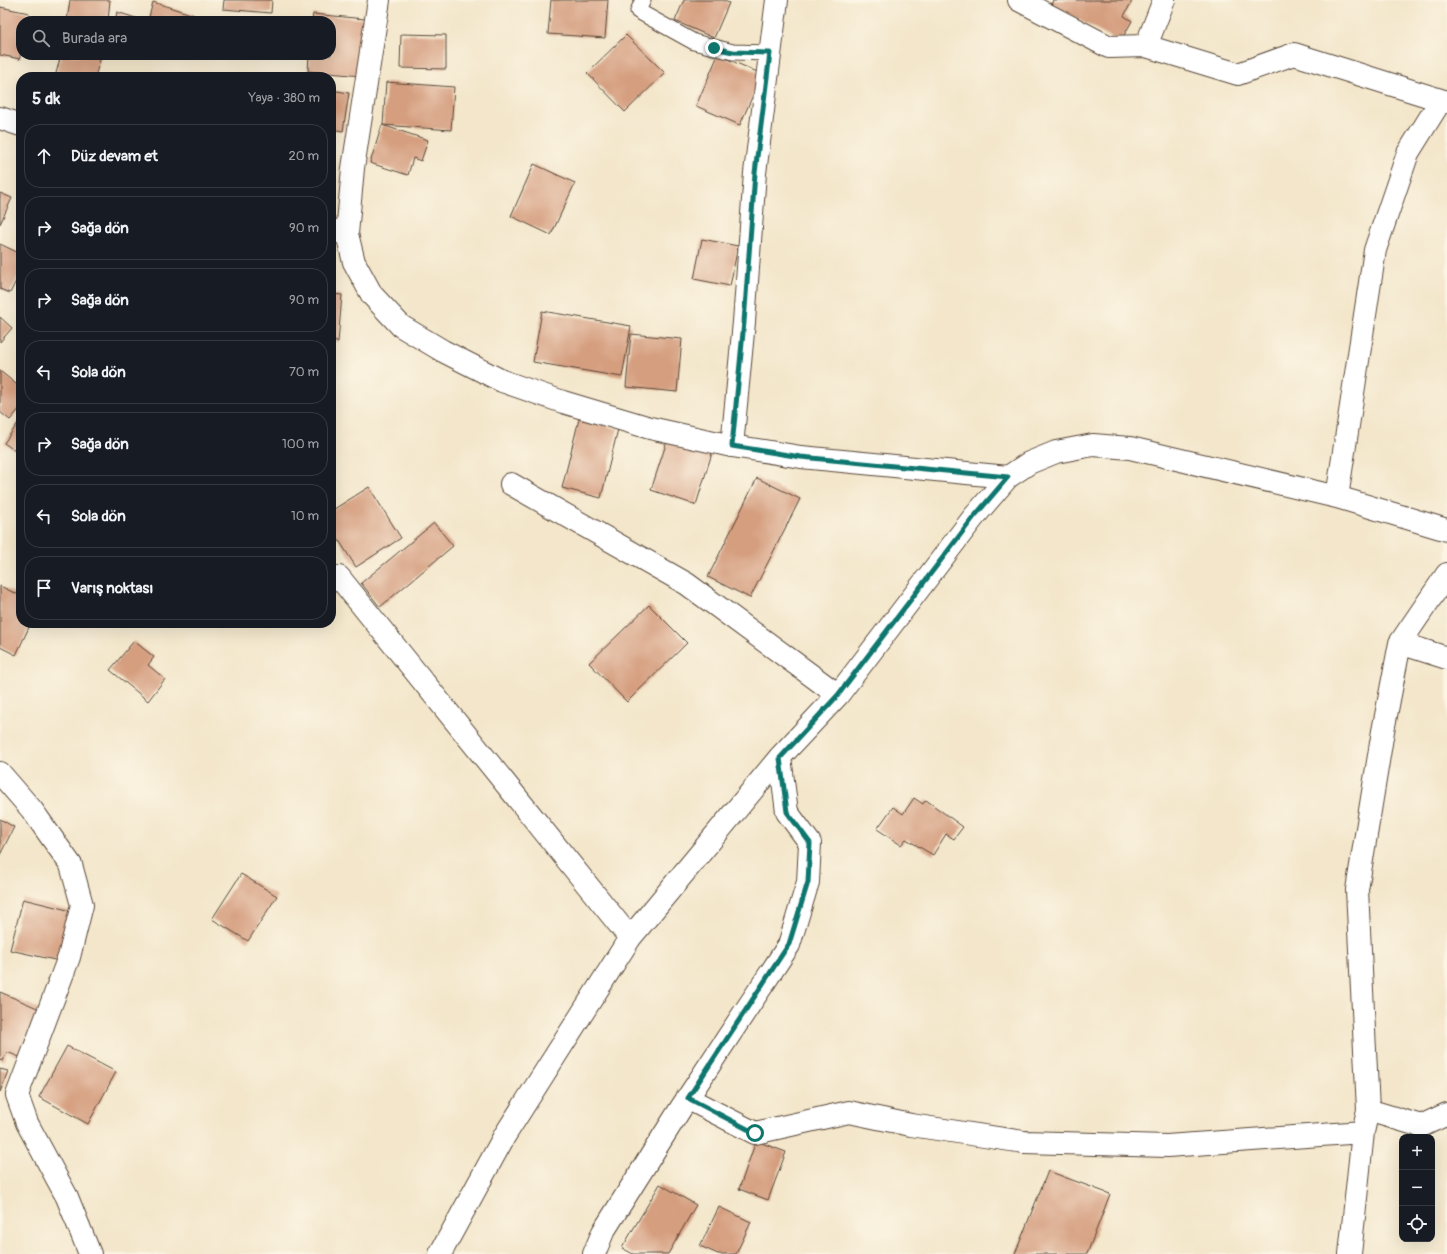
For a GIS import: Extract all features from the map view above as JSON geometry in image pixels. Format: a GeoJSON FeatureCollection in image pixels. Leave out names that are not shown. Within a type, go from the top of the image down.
{"type":"FeatureCollection","features":[{"type":"Feature","properties":{"kind":"street"},"geometry":{"type":"LineString","coordinates":[[379,0],[352,168],[339,232],[372,295],[401,326],[443,351],[502,381],[563,402],[650,428],[732,446],[801,457],[1008,477]]}},
{"type":"Feature","properties":{"kind":"street"},"geometry":{"type":"LineString","coordinates":[[732,446],[744,322],[755,173],[777,0]]}},
{"type":"Feature","properties":{"kind":"street"},"geometry":{"type":"LineString","coordinates":[[1019,0],[1109,47],[1146,46],[1238,74],[1294,54],[1444,101],[1408,153],[1375,250],[1337,497]]}},
{"type":"Feature","properties":{"kind":"street"},"geometry":{"type":"LineString","coordinates":[[1146,46],[1164,0]]}},
{"type":"Feature","properties":{"kind":"street"},"geometry":{"type":"LineString","coordinates":[[0,118],[16,123]]}},
{"type":"Feature","properties":{"kind":"street"},"geometry":{"type":"LineString","coordinates":[[440,1254],[505,1135],[630,938],[780,758],[838,695],[973,518],[1008,477],[1029,463],[1056,452],[1093,445],[1130,448],[1337,497],[1447,530]]}},
{"type":"Feature","properties":{"kind":"street"},"geometry":{"type":"LineString","coordinates":[[510,484],[686,584],[838,695]]}},
{"type":"Feature","properties":{"kind":"street"},"geometry":{"type":"LineString","coordinates":[[1350,1254],[1363,1132],[1368,1110],[1357,890],[1383,731],[1400,643],[1447,574]]}},
{"type":"Feature","properties":{"kind":"street"},"geometry":{"type":"LineString","coordinates":[[336,578],[339,577],[630,938]]}},
{"type":"Feature","properties":{"kind":"street"},"geometry":{"type":"LineString","coordinates":[[1400,643],[1447,658]]}},
{"type":"Feature","properties":{"kind":"street"},"geometry":{"type":"LineString","coordinates":[[594,1254],[603,1232],[688,1098],[789,944],[808,882],[810,843],[787,812],[780,758]]}},
{"type":"Feature","properties":{"kind":"street"},"geometry":{"type":"LineString","coordinates":[[0,773],[32,810],[71,865],[82,905],[70,957],[17,1095],[27,1123],[67,1197],[90,1254]]}},
{"type":"Feature","properties":{"kind":"street"},"geometry":{"type":"LineString","coordinates":[[688,1098],[755,1133],[849,1112],[912,1125],[1032,1142],[1167,1146],[1363,1132]]}},
{"type":"Feature","properties":{"kind":"street"},"geometry":{"type":"LineString","coordinates":[[1368,1110],[1421,1126],[1447,1114]]}},
{"type":"Feature","properties":{"kind":"lane"},"geometry":{"type":"LineString","coordinates":[[643,0],[638,11],[694,42],[733,52],[770,53]]}},
{"type":"Feature","properties":{"kind":"building"},"geometry":{"type":"Polygon","coordinates":[[[70,0],[110,0],[108,16],[68,16],[70,0]]]}},
{"type":"Feature","properties":{"kind":"building"},"geometry":{"type":"Polygon","coordinates":[[[224,0],[272,0],[271,13],[223,9],[224,0]]]}},
{"type":"Feature","properties":{"kind":"building"},"geometry":{"type":"Polygon","coordinates":[[[551,0],[608,0],[605,38],[548,34],[551,0]]]}},
{"type":"Feature","properties":{"kind":"building"},"geometry":{"type":"Polygon","coordinates":[[[684,0],[722,0],[729,3],[714,38],[675,21],[684,0]]]}},
{"type":"Feature","properties":{"kind":"building"},"geometry":{"type":"Polygon","coordinates":[[[1053,0],[1130,0],[1132,1],[1124,16],[1132,21],[1120,42],[1051,5],[1053,0]]]}},
{"type":"Feature","properties":{"kind":"building"},"geometry":{"type":"Polygon","coordinates":[[[153,2],[194,15],[194,16],[149,16],[153,2]]]}},
{"type":"Feature","properties":{"kind":"building"},"geometry":{"type":"Polygon","coordinates":[[[0,7],[29,13],[29,16],[16,16],[16,58],[0,55],[0,7]]]}},
{"type":"Feature","properties":{"kind":"building"},"geometry":{"type":"Polygon","coordinates":[[[117,12],[129,16],[116,16],[117,12]]]}},
{"type":"Feature","properties":{"kind":"building"},"geometry":{"type":"Polygon","coordinates":[[[313,14],[334,16],[313,16],[313,14]]]}},
{"type":"Feature","properties":{"kind":"building"},"geometry":{"type":"Polygon","coordinates":[[[336,16],[365,19],[361,76],[336,74],[336,72],[308,71],[309,60],[336,60],[336,16]]]}},
{"type":"Feature","properties":{"kind":"building"},"geometry":{"type":"Polygon","coordinates":[[[401,34],[446,35],[446,69],[400,68],[401,34]]]}},
{"type":"Feature","properties":{"kind":"building"},"geometry":{"type":"Polygon","coordinates":[[[626,35],[665,73],[625,112],[587,73],[626,35]]]}},
{"type":"Feature","properties":{"kind":"building"},"geometry":{"type":"Polygon","coordinates":[[[718,55],[762,74],[740,125],[696,106],[718,55]]]}},
{"type":"Feature","properties":{"kind":"building"},"geometry":{"type":"Polygon","coordinates":[[[60,60],[100,60],[96,72],[56,72],[60,60]]]}},
{"type":"Feature","properties":{"kind":"building"},"geometry":{"type":"Polygon","coordinates":[[[386,82],[454,87],[451,130],[383,125],[386,82]]]}},
{"type":"Feature","properties":{"kind":"building"},"geometry":{"type":"Polygon","coordinates":[[[336,91],[349,93],[343,131],[336,130],[336,91]]]}},
{"type":"Feature","properties":{"kind":"building"},"geometry":{"type":"Polygon","coordinates":[[[382,125],[428,140],[421,161],[413,158],[408,175],[370,163],[382,125]]]}},
{"type":"Feature","properties":{"kind":"building"},"geometry":{"type":"Polygon","coordinates":[[[534,164],[575,183],[551,235],[511,216],[534,164]]]}},
{"type":"Feature","properties":{"kind":"building"},"geometry":{"type":"Polygon","coordinates":[[[0,193],[12,198],[0,224],[0,193]]]}},
{"type":"Feature","properties":{"kind":"building"},"geometry":{"type":"Polygon","coordinates":[[[702,239],[738,246],[730,286],[694,279],[702,239]]]}},
{"type":"Feature","properties":{"kind":"building"},"geometry":{"type":"Polygon","coordinates":[[[0,244],[16,252],[16,281],[10,293],[0,289],[0,244]]]}},
{"type":"Feature","properties":{"kind":"building"},"geometry":{"type":"Polygon","coordinates":[[[336,294],[342,295],[338,342],[336,342],[336,294]]]}},
{"type":"Feature","properties":{"kind":"building"},"geometry":{"type":"Polygon","coordinates":[[[542,311],[631,326],[622,377],[533,362],[542,311]]]}},
{"type":"Feature","properties":{"kind":"building"},"geometry":{"type":"Polygon","coordinates":[[[0,317],[12,328],[0,342],[0,317]]]}},
{"type":"Feature","properties":{"kind":"building"},"geometry":{"type":"Polygon","coordinates":[[[631,334],[682,339],[677,392],[626,387],[631,334]]]}},
{"type":"Feature","properties":{"kind":"building"},"geometry":{"type":"Polygon","coordinates":[[[0,371],[16,384],[16,413],[10,420],[0,412],[0,371]]]}},
{"type":"Feature","properties":{"kind":"building"},"geometry":{"type":"Polygon","coordinates":[[[579,419],[618,429],[601,498],[562,488],[579,419]]]}},
{"type":"Feature","properties":{"kind":"building"},"geometry":{"type":"Polygon","coordinates":[[[16,426],[16,451],[4,443],[16,426]]]}},
{"type":"Feature","properties":{"kind":"building"},"geometry":{"type":"Polygon","coordinates":[[[668,438],[712,453],[696,505],[651,490],[668,438]]]}},
{"type":"Feature","properties":{"kind":"building"},"geometry":{"type":"Polygon","coordinates":[[[757,478],[800,499],[750,598],[708,577],[757,478]]]}},
{"type":"Feature","properties":{"kind":"building"},"geometry":{"type":"Polygon","coordinates":[[[369,487],[401,538],[356,567],[336,536],[336,508],[369,487]]]}},
{"type":"Feature","properties":{"kind":"building"},"geometry":{"type":"Polygon","coordinates":[[[434,523],[453,546],[380,607],[361,583],[434,523]]]}},
{"type":"Feature","properties":{"kind":"building"},"geometry":{"type":"Polygon","coordinates":[[[0,586],[16,594],[16,628],[29,628],[16,655],[0,647],[0,586]]]}},
{"type":"Feature","properties":{"kind":"building"},"geometry":{"type":"Polygon","coordinates":[[[649,605],[687,643],[627,702],[589,663],[649,605]]]}},
{"type":"Feature","properties":{"kind":"building"},"geometry":{"type":"Polygon","coordinates":[[[134,641],[154,657],[148,665],[165,679],[148,701],[110,670],[134,641]]]}},
{"type":"Feature","properties":{"kind":"building"},"geometry":{"type":"Polygon","coordinates":[[[914,798],[923,804],[926,800],[963,827],[954,839],[946,834],[933,855],[906,839],[901,845],[877,829],[893,807],[903,814],[914,798]]]}},
{"type":"Feature","properties":{"kind":"building"},"geometry":{"type":"Polygon","coordinates":[[[0,819],[14,827],[0,855],[0,819]]]}},
{"type":"Feature","properties":{"kind":"building"},"geometry":{"type":"Polygon","coordinates":[[[241,874],[277,896],[248,941],[212,919],[241,874]]]}},
{"type":"Feature","properties":{"kind":"building"},"geometry":{"type":"Polygon","coordinates":[[[23,899],[76,912],[64,962],[10,950],[23,899]]]}},
{"type":"Feature","properties":{"kind":"building"},"geometry":{"type":"Polygon","coordinates":[[[0,992],[42,1010],[22,1058],[7,1052],[3,1061],[0,1060],[0,992]]]}},
{"type":"Feature","properties":{"kind":"building"},"geometry":{"type":"Polygon","coordinates":[[[67,1046],[116,1072],[88,1124],[39,1097],[67,1046]]]}},
{"type":"Feature","properties":{"kind":"building"},"geometry":{"type":"Polygon","coordinates":[[[0,1069],[8,1071],[0,1092],[0,1069]]]}},
{"type":"Feature","properties":{"kind":"building"},"geometry":{"type":"Polygon","coordinates":[[[756,1141],[786,1152],[768,1200],[739,1189],[756,1141]]]}},
{"type":"Feature","properties":{"kind":"building"},"geometry":{"type":"Polygon","coordinates":[[[1048,1171],[1110,1194],[1087,1254],[1015,1254],[1048,1171]]]}},
{"type":"Feature","properties":{"kind":"building"},"geometry":{"type":"Polygon","coordinates":[[[660,1184],[696,1205],[668,1254],[633,1254],[622,1248],[660,1184]]]}},
{"type":"Feature","properties":{"kind":"building"},"geometry":{"type":"Polygon","coordinates":[[[719,1207],[751,1222],[736,1254],[718,1254],[700,1246],[719,1207]]]}},
{"type":"Feature","properties":{"kind":"route"},"geometry":{"type":"LineString","coordinates":[[714,48],[733,52],[770,53],[755,173],[744,322],[732,446],[801,457],[1008,477],[973,518],[838,695],[780,758],[787,812],[810,843],[808,882],[789,944],[688,1098],[755,1133]]}}]}
